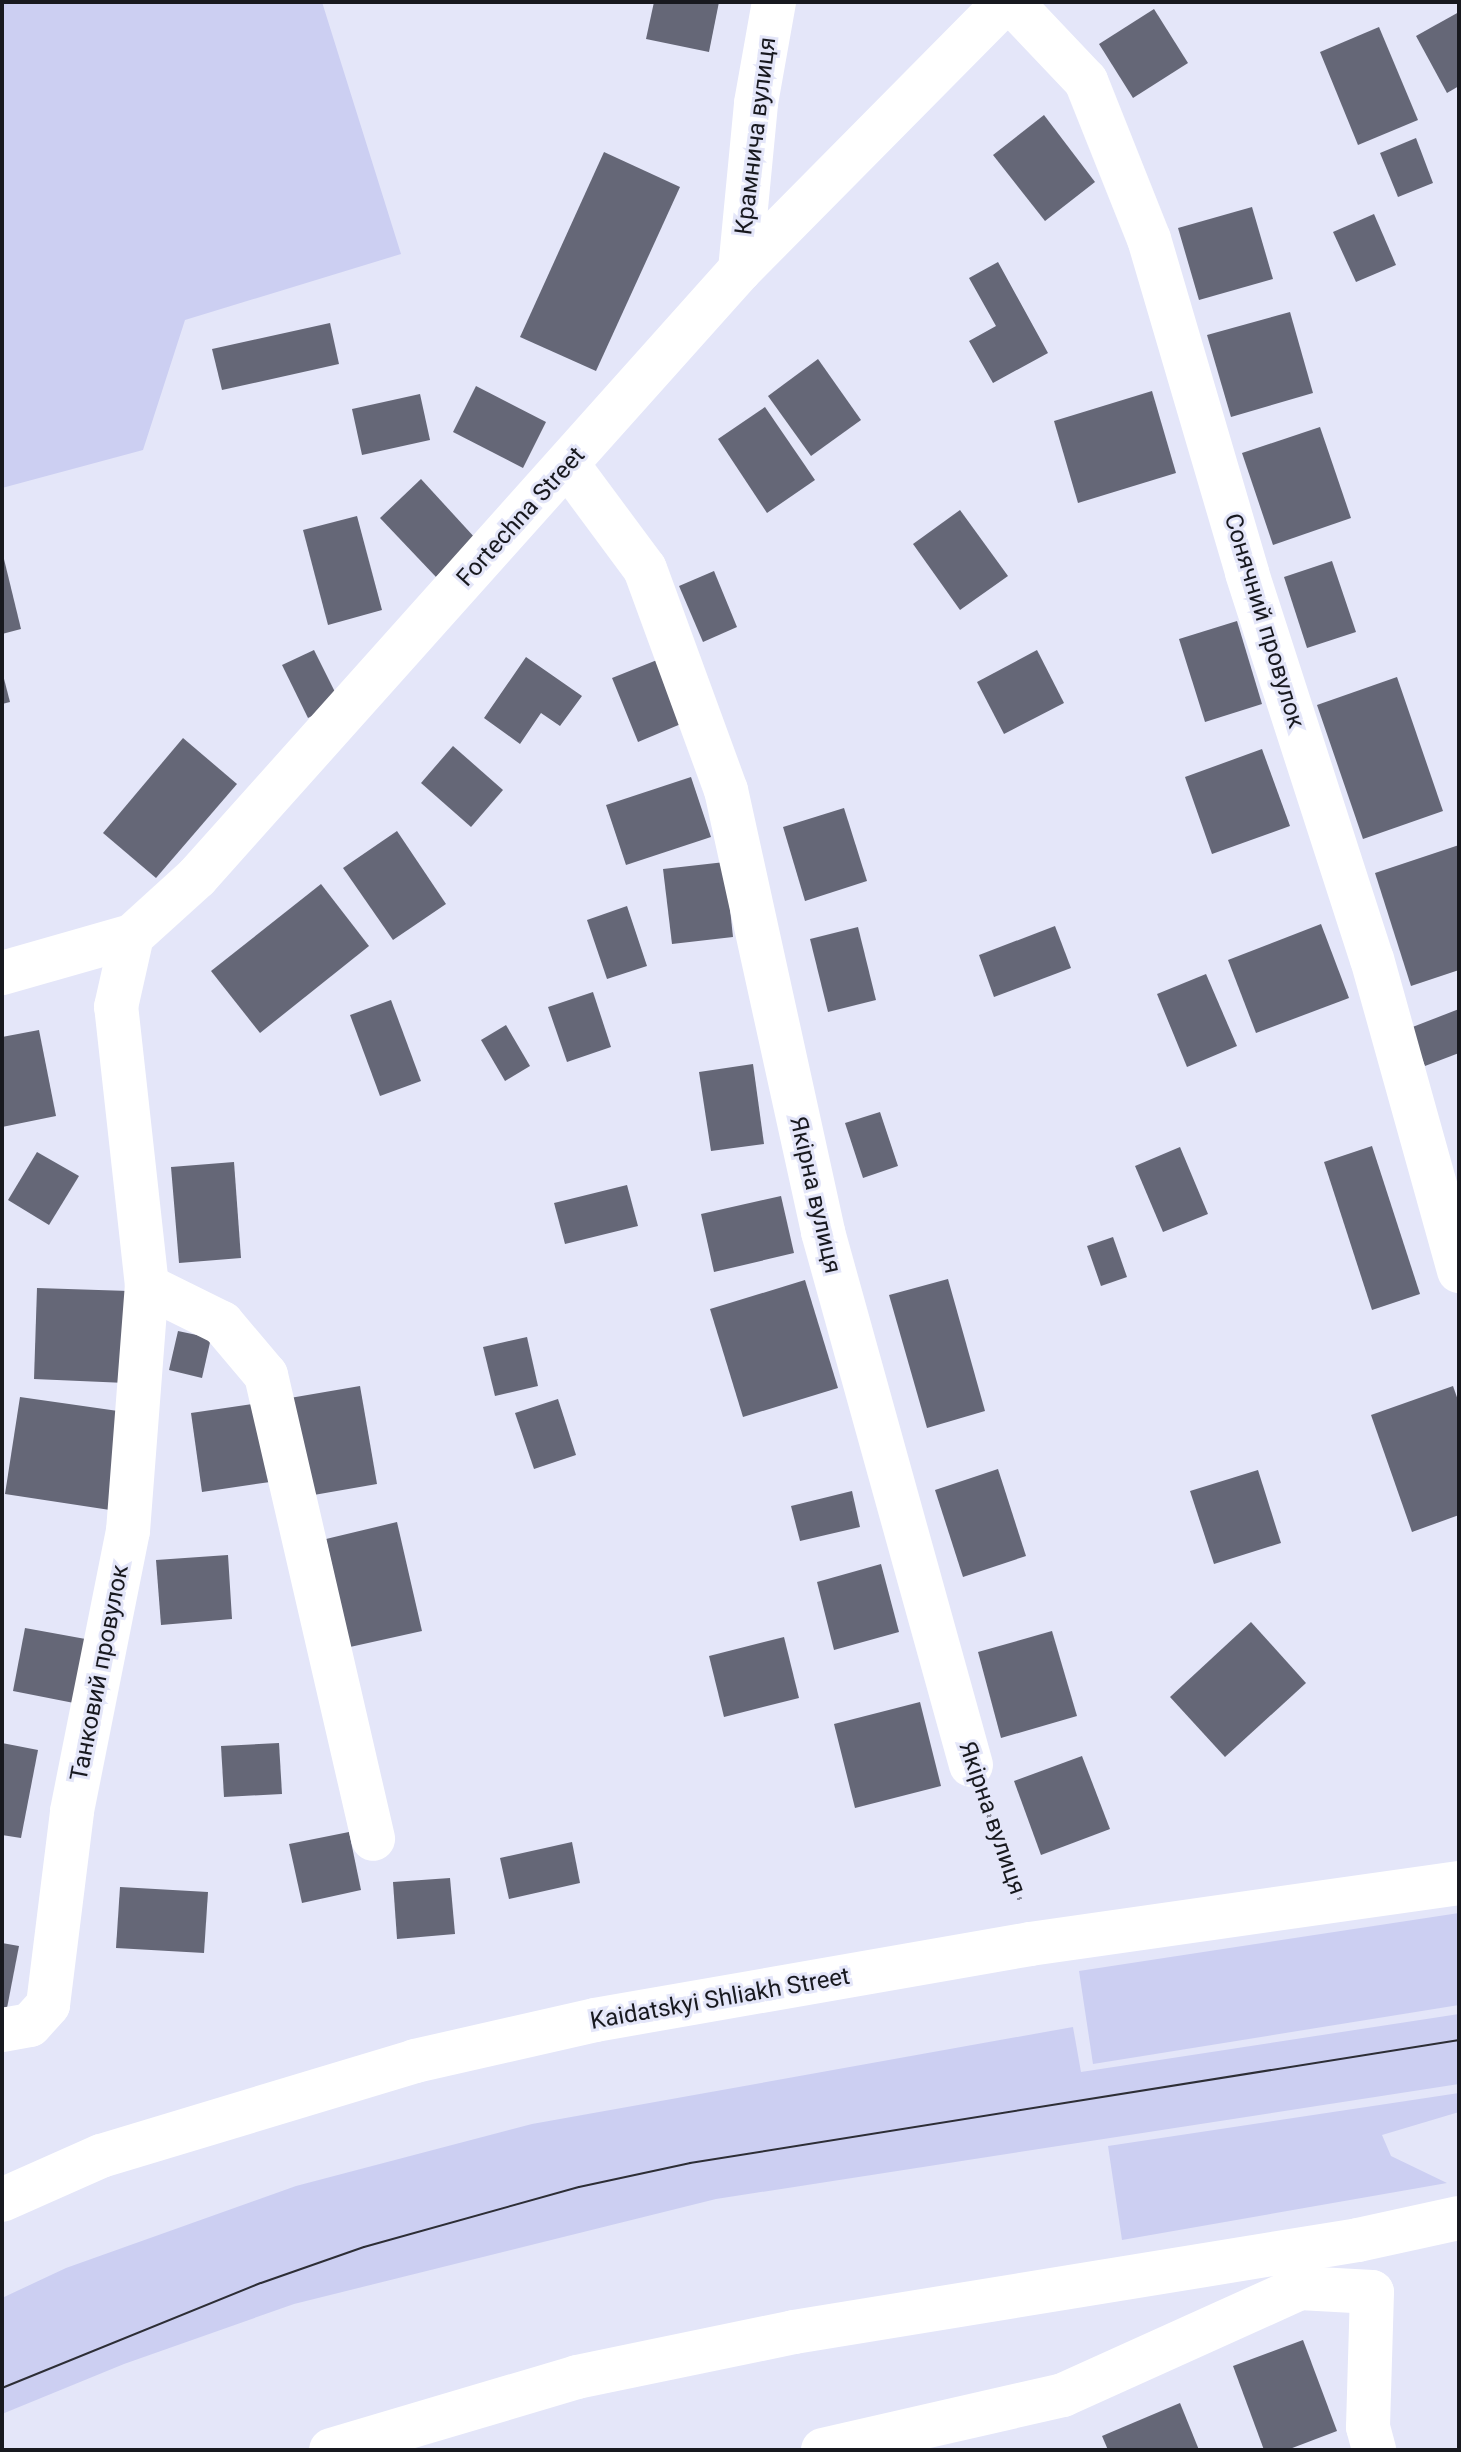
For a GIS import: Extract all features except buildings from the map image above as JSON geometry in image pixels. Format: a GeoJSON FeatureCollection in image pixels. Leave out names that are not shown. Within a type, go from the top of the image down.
{"type":"FeatureCollection","features":[{"type":"Feature","properties":{"kind":"main road","name":"Крамнича вулиця"},"geometry":{"type":"LineString","coordinates":[[740,270],[756,103],[774,2]]}},
{"type":"Feature","properties":{"kind":"main road","name":"Fortechna Street"},"geometry":{"type":"LineString","coordinates":[[2,973],[132,936],[197,877],[740,270],[1008,2]]}},
{"type":"Feature","properties":{"kind":"main road","name":"Сонячний провулок"},"geometry":{"type":"LineString","coordinates":[[1008,2],[1086,81],[1149,239],[1247,573],[1372,959],[1459,1271]]}},
{"type":"Feature","properties":{"kind":"main road","name":"Якірна вулиця"},"geometry":{"type":"LineString","coordinates":[[568,465],[645,569],[726,790],[823,1232],[971,1765]]}},
{"type":"Feature","properties":{"kind":"main road","name":"Танковий провулок"},"geometry":{"type":"LineString","coordinates":[[2,2030],[30,2025],[48,2005],[72,1811],[128,1531],[147,1286],[116,1007],[132,936]]}},
{"type":"Feature","properties":{"kind":"main road"},"geometry":{"type":"LineString","coordinates":[[147,1286],[222,1323],[266,1375],[373,1839]]}},
{"type":"Feature","properties":{"kind":"main road","name":"Kaidatskyi Shliakh Street"},"geometry":{"type":"LineString","coordinates":[[2,2200],[101,2156],[415,2061],[595,2020],[1030,1944],[1459,1883]]}},
{"type":"Feature","properties":{"kind":"main road"},"geometry":{"type":"LineString","coordinates":[[331,2450],[463,2407],[670,2357],[1459,2218]]}},
{"type":"Feature","properties":{"kind":"main road"},"geometry":{"type":"LineString","coordinates":[[823,2450],[1063,2395],[1300,2288],[1372,2292],[1368,2427],[1374,2450]]}},
{"type":"Feature","properties":{"kind":"path","name":"Якірна вулиця"},"geometry":{"type":"LineString","coordinates":[[971,1765],[1027,1921],[1030,1944]]}},
{"type":"Feature","properties":{"kind":"shaded area"},"geometry":{"type":"Polygon","coordinates":[[[2,2],[322,2],[401,254],[185,320],[143,450],[2,488],[2,2]]]}},
{"type":"Feature","properties":{"kind":"shaded area"},"geometry":{"type":"Polygon","coordinates":[[[1459,1913],[1459,2005],[1093,2064],[1079,1971],[1459,1913]]]}},
{"type":"Feature","properties":{"kind":"shaded area"},"geometry":{"type":"Polygon","coordinates":[[[1459,2014],[1459,2084],[716,2199],[294,2304],[124,2364],[2,2414],[2,2298],[66,2268],[296,2186],[532,2124],[1073,2027],[1081,2072],[1459,2014]]]}},
{"type":"Feature","properties":{"kind":"shaded area"},"geometry":{"type":"Polygon","coordinates":[[[1459,2093],[1459,2112],[1382,2135],[1391,2156],[1447,2183],[1122,2240],[1108,2146],[1459,2093]]]}},
{"type":"Feature","properties":{"kind":"tram line"},"geometry":{"type":"LineString","coordinates":[[2,2388],[261,2283],[364,2247],[579,2187],[690,2163],[1459,2040]]}}]}
